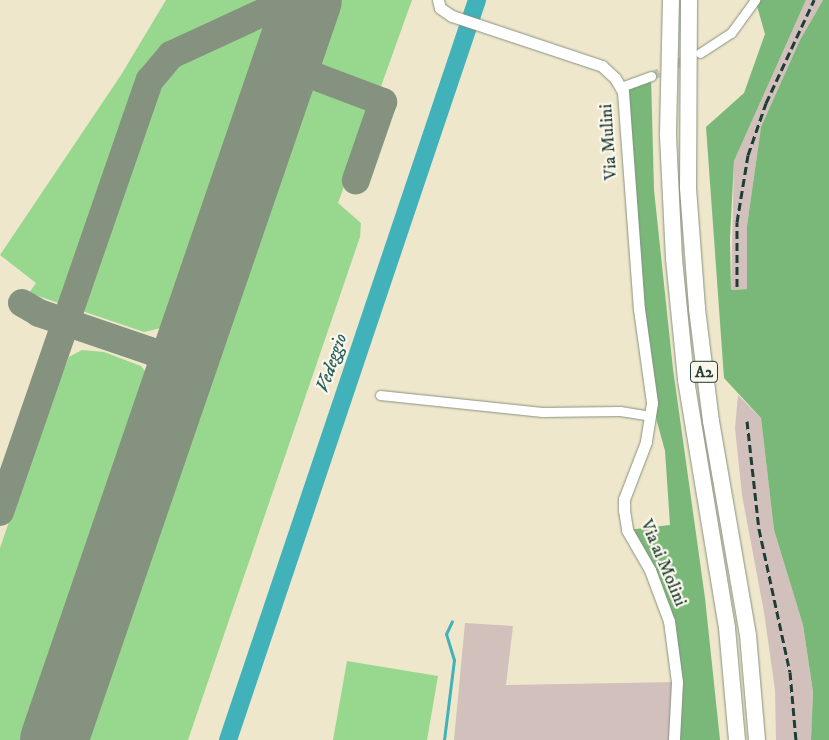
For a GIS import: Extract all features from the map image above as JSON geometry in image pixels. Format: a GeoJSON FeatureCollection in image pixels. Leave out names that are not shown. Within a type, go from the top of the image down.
{"type":"FeatureCollection","features":[{"type":"Feature","properties":{"kind":"highway","name":"A2"},"geometry":{"type":"LineString","coordinates":[[671,0],[668,127],[674,259],[686,380],[727,628],[737,740]]}},
{"type":"Feature","properties":{"kind":"highway","name":"A2"},"geometry":{"type":"LineString","coordinates":[[689,0],[688,188],[696,300],[711,421],[748,635],[757,740]]}},
{"type":"Feature","properties":{"kind":"street"},"geometry":{"type":"LineString","coordinates":[[700,53],[731,33],[755,0]]}},
{"type":"Feature","properties":{"kind":"street","name":"Via Mulini"},"geometry":{"type":"LineString","coordinates":[[440,5],[499,32],[602,66],[610,71],[621,87],[625,105],[639,309],[652,403]]}},
{"type":"Feature","properties":{"kind":"street"},"geometry":{"type":"LineString","coordinates":[[621,87],[651,76]]}},
{"type":"Feature","properties":{"kind":"street"},"geometry":{"type":"LineString","coordinates":[[380,395],[542,412],[620,412],[651,416]]}},
{"type":"Feature","properties":{"kind":"street","name":"Via ai Molini"},"geometry":{"type":"LineString","coordinates":[[652,403],[646,442],[624,499],[624,510],[627,530],[650,570],[669,621],[677,682],[674,740]]}},
{"type":"Feature","properties":{"kind":"shaded area"},"geometry":{"type":"Polygon","coordinates":[[[806,0],[823,0],[800,40],[761,127],[747,226],[747,289],[731,290],[734,161],[806,0]]]}},
{"type":"Feature","properties":{"kind":"shaded area"},"geometry":{"type":"Polygon","coordinates":[[[738,395],[761,418],[774,530],[803,625],[813,692],[811,740],[776,740],[775,690],[764,612],[742,495],[735,428],[738,395]]]}},
{"type":"Feature","properties":{"kind":"shaded area"},"geometry":{"type":"Polygon","coordinates":[[[465,623],[513,626],[506,685],[677,682],[674,740],[454,740],[465,623]]]}},
{"type":"Feature","properties":{"kind":"green space"},"geometry":{"type":"Polygon","coordinates":[[[166,0],[281,0],[174,315],[161,328],[144,332],[29,293],[36,283],[0,255],[121,75],[166,0]]]}},
{"type":"Feature","properties":{"kind":"green space"},"geometry":{"type":"Polygon","coordinates":[[[330,0],[412,0],[379,92],[323,71],[312,53],[330,0]]]}},
{"type":"Feature","properties":{"kind":"green space"},"geometry":{"type":"Polygon","coordinates":[[[761,0],[806,0],[734,161],[730,238],[731,290],[747,289],[747,226],[761,127],[800,40],[823,0],[829,0],[829,740],[811,740],[813,692],[803,625],[774,530],[761,418],[724,378],[706,127],[744,93],[765,34],[757,6],[761,0]]]}},
{"type":"Feature","properties":{"kind":"green space"},"geometry":{"type":"Polygon","coordinates":[[[651,76],[654,190],[673,369],[705,598],[720,740],[674,740],[677,682],[669,622],[627,530],[670,525],[665,451],[652,403],[621,87],[651,76]]]}},
{"type":"Feature","properties":{"kind":"green space"},"geometry":{"type":"Polygon","coordinates":[[[320,83],[371,103],[373,107],[338,203],[361,223],[360,237],[188,740],[77,740],[300,89],[320,83]]]}},
{"type":"Feature","properties":{"kind":"green space"},"geometry":{"type":"Polygon","coordinates":[[[82,350],[104,352],[141,366],[149,376],[148,390],[29,740],[0,740],[0,548],[51,399],[69,357],[82,350]]]}},
{"type":"Feature","properties":{"kind":"green space"},"geometry":{"type":"Polygon","coordinates":[[[347,661],[438,676],[427,740],[333,740],[347,661]]]}},
{"type":"Feature","properties":{"kind":"waterway","name":"Vedeggio"},"geometry":{"type":"LineString","coordinates":[[228,740],[477,0]]}},
{"type":"Feature","properties":{"kind":"waterway"},"geometry":{"type":"LineString","coordinates":[[444,740],[454,660],[446,634],[452,621]]}},
{"type":"Feature","properties":{"kind":"taxiway"},"geometry":{"type":"LineString","coordinates":[[0,512],[150,80],[171,55],[290,0]]}},
{"type":"Feature","properties":{"kind":"taxiway"},"geometry":{"type":"LineString","coordinates":[[285,65],[383,102],[356,180]]}},
{"type":"Feature","properties":{"kind":"taxiway"},"geometry":{"type":"LineString","coordinates":[[22,303],[39,313],[153,352]]}},
{"type":"Feature","properties":{"kind":"taxiway"},"geometry":{"type":"LineString","coordinates":[[170,397],[171,371],[166,361],[153,352],[163,354],[178,349],[195,324]]}},
{"type":"Feature","properties":{"kind":"runway"},"geometry":{"type":"LineString","coordinates":[[54,740],[308,0]]}},
{"type":"Feature","properties":{"kind":"tunnel"},"geometry":{"type":"LineString","coordinates":[[651,76],[691,57]]}},
{"type":"Feature","properties":{"kind":"railway"},"geometry":{"type":"LineString","coordinates":[[737,287],[737,222],[748,155],[766,103],[814,0]]}},
{"type":"Feature","properties":{"kind":"railway"},"geometry":{"type":"LineString","coordinates":[[747,421],[759,529],[790,672],[796,740]]}}]}
